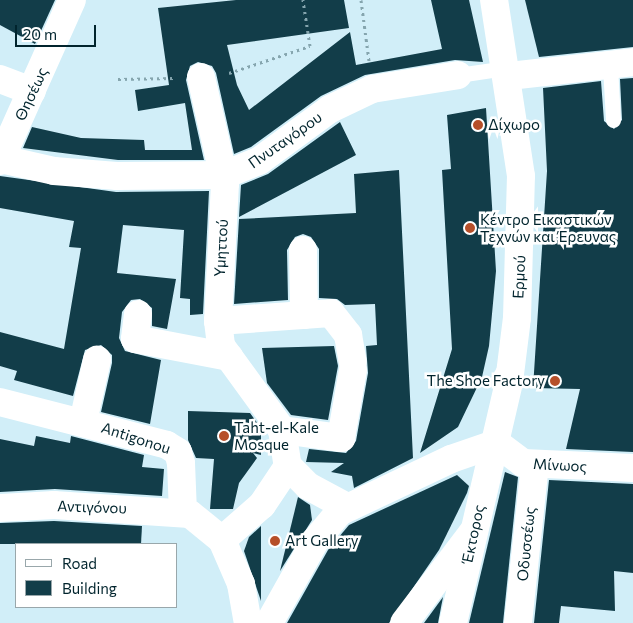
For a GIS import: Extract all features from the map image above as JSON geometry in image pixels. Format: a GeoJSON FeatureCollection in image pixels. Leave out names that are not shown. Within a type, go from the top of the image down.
{"type":"FeatureCollection","features":[{"type":"Feature","properties":{"kind":"street","name":"Θησέως"},"geometry":{"type":"LineString","coordinates":[[0,160],[72,0]]}},
{"type":"Feature","properties":{"kind":"street","name":"Ερμού"},"geometry":{"type":"LineString","coordinates":[[492,446],[509,382],[521,257],[521,176],[508,72],[494,0]]}},
{"type":"Feature","properties":{"kind":"street"},"geometry":{"type":"LineString","coordinates":[[508,72],[622,64]]}},
{"type":"Feature","properties":{"kind":"street","name":"Πνυταγόρου"},"geometry":{"type":"LineString","coordinates":[[0,160],[54,171],[117,176],[224,176],[259,161],[330,109],[372,89],[458,76]]}},
{"type":"Feature","properties":{"kind":"street","name":"Υμηττού"},"geometry":{"type":"LineString","coordinates":[[201,77],[224,176],[218,321],[221,346],[282,430],[288,466]]}},
{"type":"Feature","properties":{"kind":"street"},"geometry":{"type":"LineString","coordinates":[[0,79],[32,91]]}},
{"type":"Feature","properties":{"kind":"street"},"geometry":{"type":"LineString","coordinates":[[303,250],[304,315]]}},
{"type":"Feature","properties":{"kind":"street"},"geometry":{"type":"LineString","coordinates":[[218,321],[331,313],[348,335],[353,366],[341,438],[282,430]]}},
{"type":"Feature","properties":{"kind":"street"},"geometry":{"type":"LineString","coordinates":[[138,314],[135,339],[229,357]]}},
{"type":"Feature","properties":{"kind":"street","name":"Antigonou"},"geometry":{"type":"LineString","coordinates":[[83,422],[97,360]]}},
{"type":"Feature","properties":{"kind":"street","name":"Antigonou"},"geometry":{"type":"LineString","coordinates":[[0,402],[167,445],[178,452],[181,463],[183,512]]}},
{"type":"Feature","properties":{"kind":"street"},"geometry":{"type":"LineString","coordinates":[[240,584],[274,614],[315,540],[347,507],[492,446]]}},
{"type":"Feature","properties":{"kind":"street","name":"Μίνωος"},"geometry":{"type":"LineString","coordinates":[[492,446],[535,465],[633,468]]}},
{"type":"Feature","properties":{"kind":"street","name":"Έκτορος"},"geometry":{"type":"LineString","coordinates":[[453,623],[492,446]]}},
{"type":"Feature","properties":{"kind":"street","name":"Οδυσσέως"},"geometry":{"type":"LineString","coordinates":[[518,623],[535,465]]}},
{"type":"Feature","properties":{"kind":"street"},"geometry":{"type":"LineString","coordinates":[[222,540],[262,505],[288,466],[308,486],[347,507]]}},
{"type":"Feature","properties":{"kind":"street","name":"Αντιγόνου"},"geometry":{"type":"LineString","coordinates":[[0,508],[54,505],[183,512]]}},
{"type":"Feature","properties":{"kind":"street"},"geometry":{"type":"LineString","coordinates":[[183,512],[222,540],[240,584],[248,623]]}},
{"type":"Feature","properties":{"kind":"street"},"geometry":{"type":"LineString","coordinates":[[404,623],[475,530]]}},
{"type":"Feature","properties":{"kind":"lane"},"geometry":{"type":"LineString","coordinates":[[613,120],[622,64]]}},
{"type":"Feature","properties":{"kind":"lane","name":"Πνυταγόρου"},"geometry":{"type":"LineString","coordinates":[[458,76],[508,72]]}},
{"type":"Feature","properties":{"kind":"path"},"geometry":{"type":"LineString","coordinates":[[118,80],[201,77],[233,73],[310,46],[303,0]]}},
{"type":"Feature","properties":{"kind":"path"},"geometry":{"type":"LineString","coordinates":[[361,0],[372,89]]}},
{"type":"Feature","properties":{"kind":"building"},"geometry":{"type":"Polygon","coordinates":[[[0,0],[55,0],[35,44],[0,25],[0,0]]]}},
{"type":"Feature","properties":{"kind":"building"},"geometry":{"type":"Polygon","coordinates":[[[236,0],[344,0],[349,28],[227,45],[237,85],[249,110],[350,32],[356,65],[442,49],[431,0],[469,0],[483,62],[455,60],[365,75],[321,96],[251,147],[234,154],[216,73],[212,66],[198,62],[190,66],[186,80],[204,160],[118,160],[23,148],[32,127],[81,138],[144,140],[145,150],[192,150],[185,103],[138,111],[135,90],[169,85],[158,8],[236,0]]]}},
{"type":"Feature","properties":{"kind":"building"},"geometry":{"type":"Polygon","coordinates":[[[525,0],[633,0],[633,47],[539,57],[525,0]]]}},
{"type":"Feature","properties":{"kind":"building"},"geometry":{"type":"Polygon","coordinates":[[[633,78],[633,452],[566,449],[580,389],[533,388],[547,171],[543,88],[601,81],[604,121],[614,129],[622,120],[620,79],[633,78]]]}},
{"type":"Feature","properties":{"kind":"building"},"geometry":{"type":"Polygon","coordinates":[[[486,108],[496,271],[489,346],[482,377],[458,427],[420,453],[452,349],[442,170],[451,169],[447,115],[486,108]]]}},
{"type":"Feature","properties":{"kind":"building"},"geometry":{"type":"Polygon","coordinates":[[[340,122],[356,155],[239,217],[241,185],[268,174],[340,122]]]}},
{"type":"Feature","properties":{"kind":"building"},"geometry":{"type":"Polygon","coordinates":[[[399,170],[413,458],[354,488],[352,476],[331,472],[344,463],[306,462],[309,449],[346,453],[356,441],[368,373],[366,346],[377,345],[375,304],[345,305],[337,299],[319,298],[319,249],[311,237],[303,234],[295,237],[287,250],[288,300],[234,304],[239,219],[356,213],[354,174],[399,170]]]}},
{"type":"Feature","properties":{"kind":"building"},"geometry":{"type":"Polygon","coordinates":[[[0,176],[116,192],[209,191],[203,314],[190,315],[190,299],[180,298],[184,230],[123,225],[117,273],[176,279],[167,329],[152,326],[152,308],[140,299],[131,300],[122,312],[119,338],[125,351],[161,360],[150,424],[101,412],[112,363],[112,355],[101,345],[85,350],[73,396],[14,380],[17,371],[0,366],[0,332],[64,349],[81,248],[69,247],[74,221],[0,208],[0,176]]]}},
{"type":"Feature","properties":{"kind":"building"},"geometry":{"type":"Polygon","coordinates":[[[334,346],[338,366],[328,420],[291,415],[267,383],[262,348],[334,346]]]}},
{"type":"Feature","properties":{"kind":"building","name":"Taht-el-Kale Mosque"},"geometry":{"type":"Polygon","coordinates":[[[188,411],[250,413],[261,428],[261,455],[253,453],[257,458],[239,483],[233,509],[210,509],[214,459],[196,458],[188,440],[188,411]]]}},
{"type":"Feature","properties":{"kind":"building"},"geometry":{"type":"Polygon","coordinates":[[[36,436],[70,443],[71,436],[144,455],[142,467],[164,469],[162,496],[55,489],[0,492],[0,439],[34,446],[36,436]]]}},
{"type":"Feature","properties":{"kind":"building"},"geometry":{"type":"Polygon","coordinates":[[[505,472],[518,477],[503,623],[469,623],[505,472]]]}},
{"type":"Feature","properties":{"kind":"building"},"geometry":{"type":"Polygon","coordinates":[[[457,475],[469,486],[467,493],[439,550],[389,623],[287,623],[328,550],[349,525],[457,475]]]}},
{"type":"Feature","properties":{"kind":"building"},"geometry":{"type":"Polygon","coordinates":[[[549,480],[633,484],[633,573],[614,571],[615,611],[561,606],[559,623],[534,623],[549,480]]]}},
{"type":"Feature","properties":{"kind":"building"},"geometry":{"type":"Polygon","coordinates":[[[298,497],[310,505],[312,520],[280,571],[298,497]]]}},
{"type":"Feature","properties":{"kind":"building"},"geometry":{"type":"Polygon","coordinates":[[[54,521],[142,526],[141,543],[0,544],[0,523],[54,521]]]}},
{"type":"Feature","properties":{"kind":"building"},"geometry":{"type":"Polygon","coordinates":[[[261,526],[261,601],[244,551],[249,537],[261,526]]]}},
{"type":"Feature","properties":{"kind":"building"},"geometry":{"type":"Polygon","coordinates":[[[443,597],[438,623],[424,623],[443,597]]]}},
{"type":"Feature","properties":{"kind":"place","name":"Δίχωρο"},"geometry":{"type":"Point","coordinates":[478,125]}},
{"type":"Feature","properties":{"kind":"place","name":"Κέντρο Εικαστικών Τεχνών και Έρευνας"},"geometry":{"type":"Point","coordinates":[470,228]}},
{"type":"Feature","properties":{"kind":"place","name":"The Shoe Factory"},"geometry":{"type":"Point","coordinates":[555,381]}},
{"type":"Feature","properties":{"kind":"place","name":"Taht-el-Kale Mosque"},"geometry":{"type":"Point","coordinates":[224,436]}},
{"type":"Feature","properties":{"kind":"place","name":"Art Gallery"},"geometry":{"type":"Point","coordinates":[275,541]}}]}
